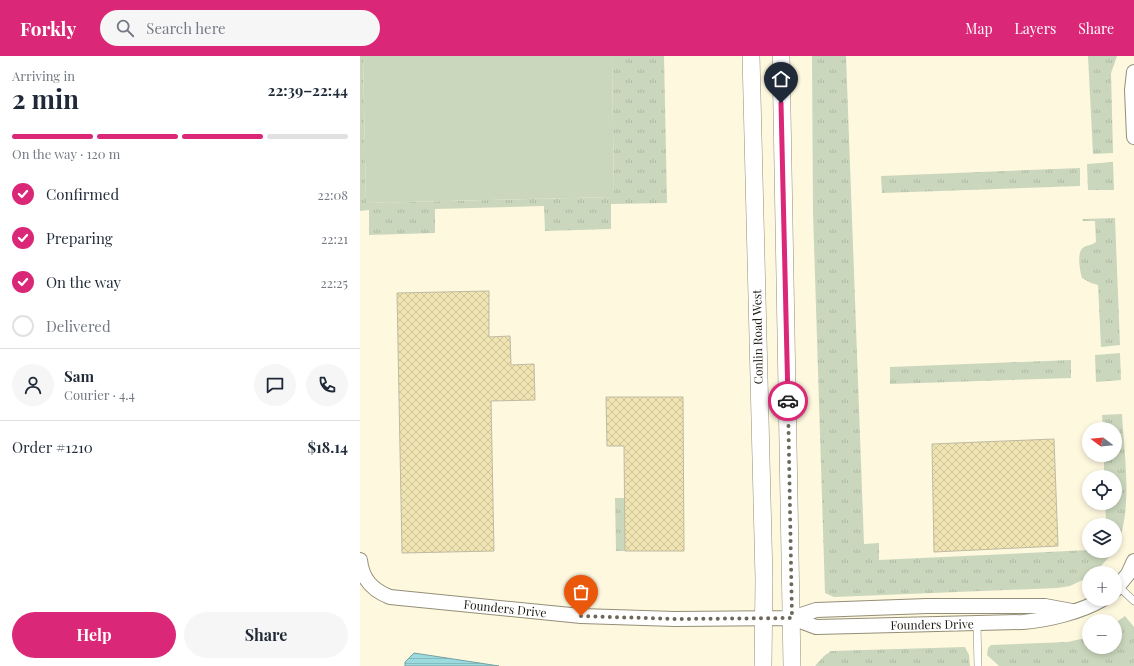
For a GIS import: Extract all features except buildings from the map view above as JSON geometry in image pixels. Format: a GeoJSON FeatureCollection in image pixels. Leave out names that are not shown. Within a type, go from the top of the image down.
{"type":"FeatureCollection","features":[{"type":"Feature","properties":{"kind":"street","name":"Conlin Road West"},"geometry":{"type":"LineString","coordinates":[[751,56],[764,579],[763,666]]}},
{"type":"Feature","properties":{"kind":"street"},"geometry":{"type":"LineString","coordinates":[[781,56],[792,666]]}},
{"type":"Feature","properties":{"kind":"street"},"geometry":{"type":"LineString","coordinates":[[1134,72],[1132,90],[1134,137]]}},
{"type":"Feature","properties":{"kind":"street","name":"Founders Drive"},"geometry":{"type":"LineString","coordinates":[[360,560],[364,576],[371,586],[380,593],[390,597],[581,616],[675,619],[792,618],[816,610],[927,606],[1045,606],[1072,611]]}},
{"type":"Feature","properties":{"kind":"street"},"geometry":{"type":"LineString","coordinates":[[1122,581],[1128,574],[1134,561]]}},
{"type":"Feature","properties":{"kind":"street","name":"Founders Drive"},"geometry":{"type":"LineString","coordinates":[[792,618],[816,627],[977,624],[1044,620],[1090,606]]}},
{"type":"Feature","properties":{"kind":"lane"},"geometry":{"type":"LineString","coordinates":[[1122,592],[1134,601]]}},
{"type":"Feature","properties":{"kind":"lane"},"geometry":{"type":"LineString","coordinates":[[977,624],[978,666]]}},
{"type":"Feature","properties":{"kind":"green space"},"geometry":{"type":"Polygon","coordinates":[[[360,56],[363,56],[366,203],[614,197],[612,56],[664,56],[667,203],[611,204],[611,229],[545,231],[544,206],[435,209],[435,233],[369,235],[369,210],[360,211],[360,56]]]}},
{"type":"Feature","properties":{"kind":"green space"},"geometry":{"type":"Polygon","coordinates":[[[363,56],[612,56],[614,197],[366,203],[363,56]]]}},
{"type":"Feature","properties":{"kind":"green space"},"geometry":{"type":"Polygon","coordinates":[[[812,56],[846,56],[864,544],[879,543],[879,560],[1082,550],[1082,558],[1108,558],[1101,566],[1082,566],[1082,580],[1070,586],[1057,588],[834,597],[825,593],[813,212],[812,56]]]}},
{"type":"Feature","properties":{"kind":"green space"},"geometry":{"type":"Polygon","coordinates":[[[1088,56],[1117,56],[1111,73],[1113,153],[1093,154],[1088,56]]]}},
{"type":"Feature","properties":{"kind":"green space"},"geometry":{"type":"Polygon","coordinates":[[[1113,162],[1114,190],[1088,190],[1087,164],[1113,162]]]}},
{"type":"Feature","properties":{"kind":"green space"},"geometry":{"type":"Polygon","coordinates":[[[1080,168],[1080,186],[882,193],[881,176],[1080,168]]]}},
{"type":"Feature","properties":{"kind":"green space"},"geometry":{"type":"Polygon","coordinates":[[[1115,218],[1120,345],[1101,347],[1098,285],[1082,278],[1079,261],[1082,249],[1096,242],[1095,221],[1083,221],[1082,219],[1115,218]]]}},
{"type":"Feature","properties":{"kind":"green space"},"geometry":{"type":"Polygon","coordinates":[[[1120,353],[1121,380],[1096,382],[1095,355],[1120,353]]]}},
{"type":"Feature","properties":{"kind":"green space"},"geometry":{"type":"Polygon","coordinates":[[[1071,360],[1071,378],[890,384],[890,367],[1071,360]]]}},
{"type":"Feature","properties":{"kind":"green space"},"geometry":{"type":"Polygon","coordinates":[[[1122,414],[1126,465],[1126,501],[1122,530],[1122,518],[1106,518],[1105,510],[1122,510],[1122,470],[1104,470],[1104,462],[1122,462],[1122,422],[1102,422],[1102,415],[1122,414]]]}},
{"type":"Feature","properties":{"kind":"green space"},"geometry":{"type":"Polygon","coordinates":[[[615,498],[625,498],[625,551],[616,551],[615,498]]]}},
{"type":"Feature","properties":{"kind":"green space"},"geometry":{"type":"Polygon","coordinates":[[[1125,616],[1134,627],[1134,666],[999,666],[987,655],[988,648],[991,645],[1068,642],[1082,639],[1082,654],[1122,654],[1122,618],[1125,616]]]}},
{"type":"Feature","properties":{"kind":"green space"},"geometry":{"type":"Polygon","coordinates":[[[965,647],[969,655],[970,666],[815,666],[831,651],[965,647]]]}},
{"type":"Feature","properties":{"kind":"water"},"geometry":{"type":"Polygon","coordinates":[[[414,653],[499,666],[405,666],[405,662],[414,653]]]}},
{"type":"Feature","properties":{"kind":"way so far"},"geometry":{"type":"LineString","coordinates":[[581,616],[675,619],[792,618],[788,401]]}},
{"type":"Feature","properties":{"kind":"route"},"geometry":{"type":"LineString","coordinates":[[781,103],[788,401]]}}]}
